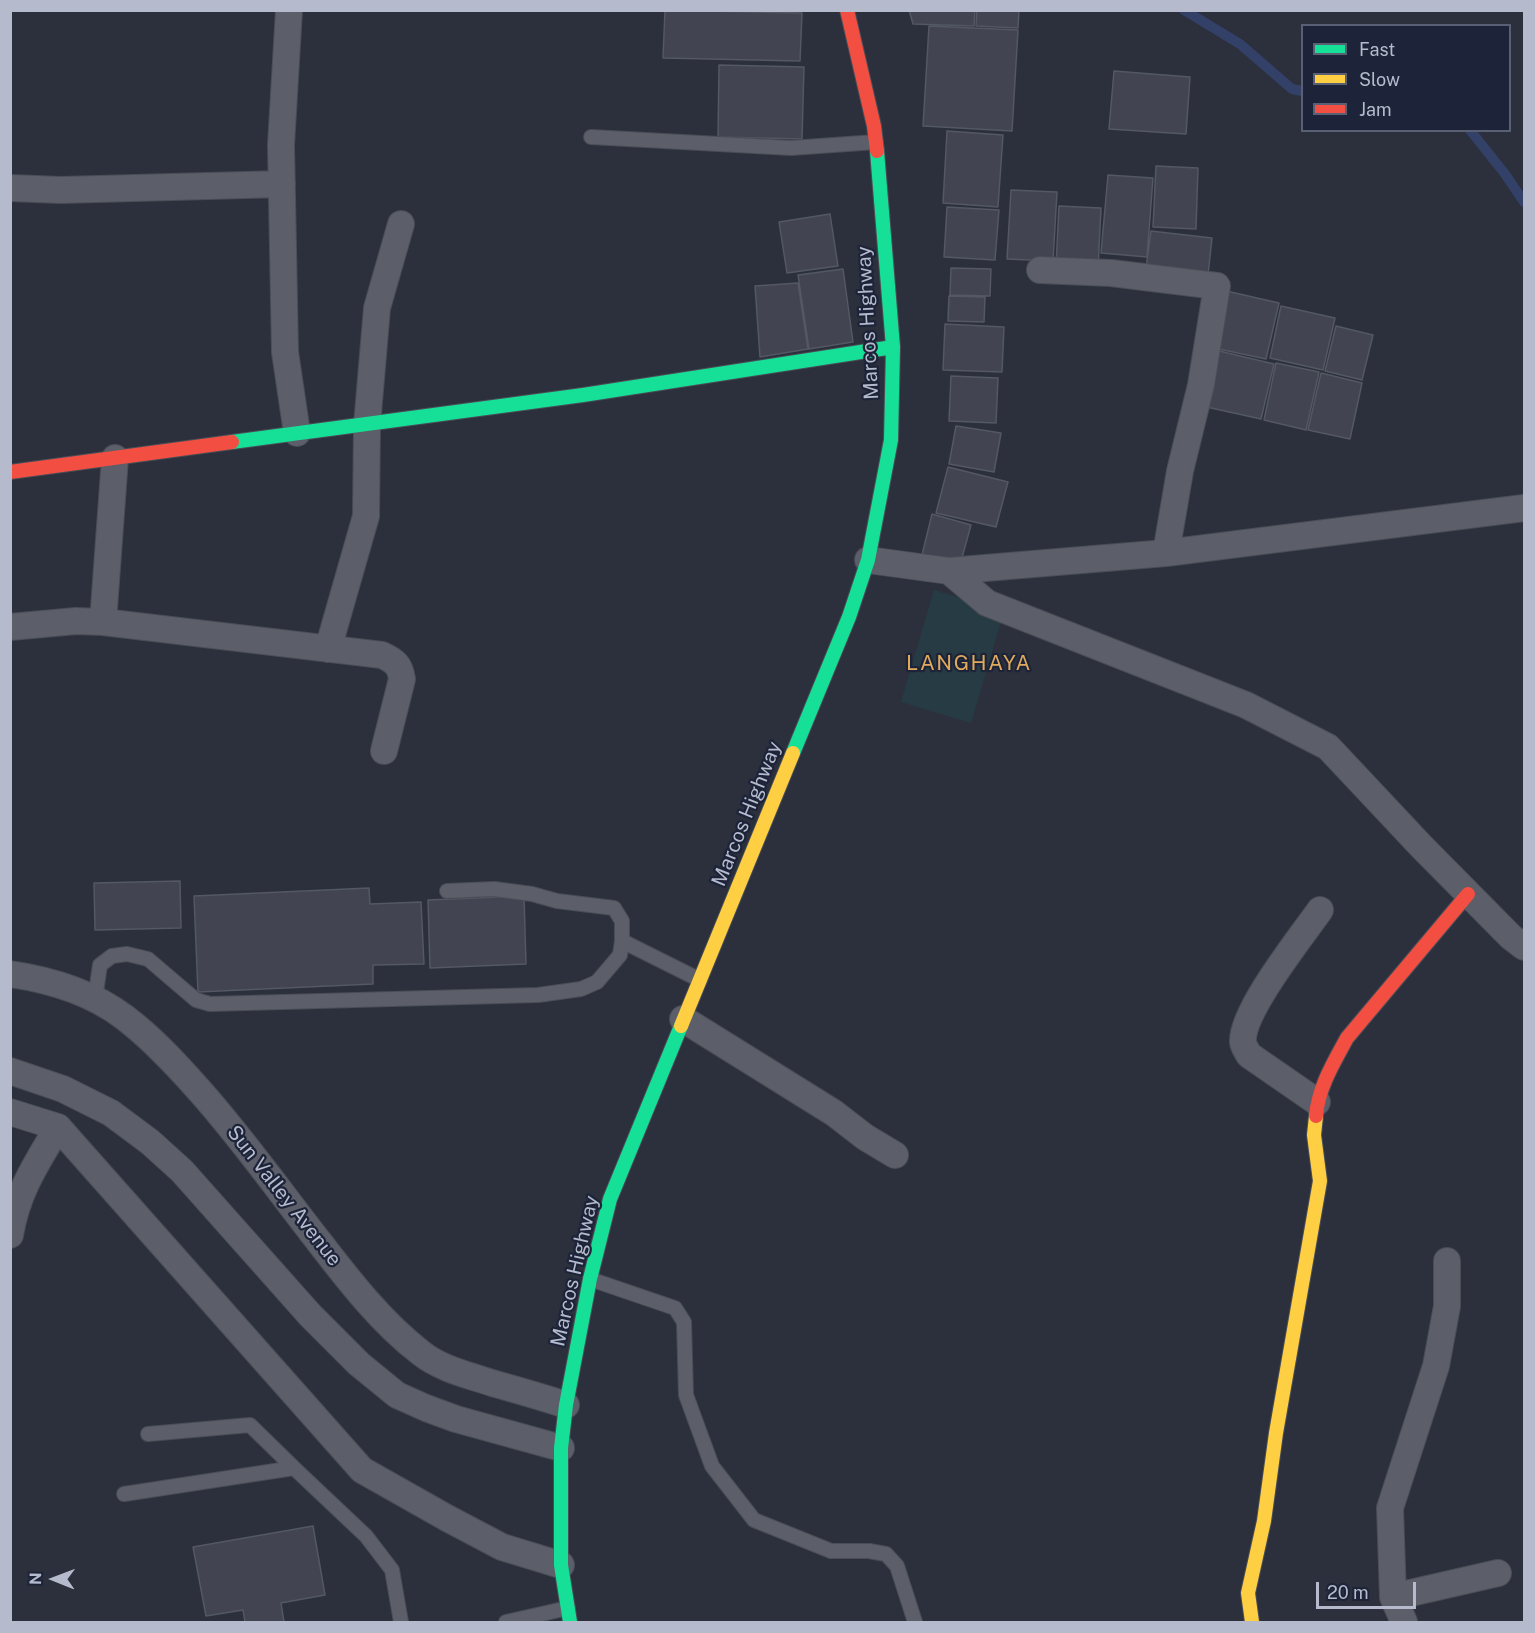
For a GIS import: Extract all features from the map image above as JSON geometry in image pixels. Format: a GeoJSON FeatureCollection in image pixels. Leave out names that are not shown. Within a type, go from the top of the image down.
{"type":"FeatureCollection","features":[{"type":"Feature","properties":{"kind":"main road","name":"Marcos Highway"},"geometry":{"type":"LineString","coordinates":[[569,1616],[561,1565],[561,1448],[566,1405],[590,1279],[610,1199],[849,616],[867,560],[891,440],[893,347],[876,142],[847,10]]}},
{"type":"Feature","properties":{"kind":"main road"},"geometry":{"type":"LineString","coordinates":[[10,471],[583,395],[893,347]]}},
{"type":"Feature","properties":{"kind":"main road"},"geometry":{"type":"LineString","coordinates":[[1252,1623],[1248,1593],[1264,1521],[1276,1434],[1320,1181],[1314,1135],[1317,1102],[1333,1063],[1347,1038],[1468,894]]}},
{"type":"Feature","properties":{"kind":"street"},"geometry":{"type":"LineString","coordinates":[[289,10],[281,145],[285,352],[297,433]]}},
{"type":"Feature","properties":{"kind":"street"},"geometry":{"type":"LineString","coordinates":[[10,188],[61,190],[282,184]]}},
{"type":"Feature","properties":{"kind":"street"},"geometry":{"type":"LineString","coordinates":[[328,649],[366,516],[367,425],[377,308],[401,224]]}},
{"type":"Feature","properties":{"kind":"street"},"geometry":{"type":"LineString","coordinates":[[1040,270],[1111,273],[1217,286],[1201,385],[1180,471],[1166,553]]}},
{"type":"Feature","properties":{"kind":"street"},"geometry":{"type":"LineString","coordinates":[[103,622],[115,458]]}},
{"type":"Feature","properties":{"kind":"street"},"geometry":{"type":"LineString","coordinates":[[867,560],[949,571],[1166,553],[1524,508]]}},
{"type":"Feature","properties":{"kind":"street"},"geometry":{"type":"LineString","coordinates":[[949,571],[987,603],[1246,705],[1328,747],[1468,894],[1524,947]]}},
{"type":"Feature","properties":{"kind":"street"},"geometry":{"type":"LineString","coordinates":[[10,627],[76,621],[103,622],[382,654],[401,669],[402,679],[384,751]]}},
{"type":"Feature","properties":{"kind":"street"},"geometry":{"type":"LineString","coordinates":[[1317,1102],[1249,1055],[1243,1043],[1247,1022],[1259,997],[1320,910]]}},
{"type":"Feature","properties":{"kind":"street","name":"Sun Valley Avenue"},"geometry":{"type":"LineString","coordinates":[[10,974],[64,986],[95,999],[123,1017],[179,1067],[222,1116],[346,1278],[385,1320],[422,1354],[443,1366],[566,1405]]}},
{"type":"Feature","properties":{"kind":"street"},"geometry":{"type":"LineString","coordinates":[[683,1019],[834,1113],[865,1137],[895,1155]]}},
{"type":"Feature","properties":{"kind":"street"},"geometry":{"type":"LineString","coordinates":[[10,1071],[63,1089],[111,1113],[150,1142],[182,1171],[310,1315],[359,1364],[397,1395],[456,1419],[561,1448]]}},
{"type":"Feature","properties":{"kind":"street"},"geometry":{"type":"LineString","coordinates":[[10,1112],[58,1127],[362,1470],[502,1547],[561,1565]]}},
{"type":"Feature","properties":{"kind":"street"},"geometry":{"type":"LineString","coordinates":[[12,1222],[28,1178],[58,1127]]}},
{"type":"Feature","properties":{"kind":"street"},"geometry":{"type":"LineString","coordinates":[[1404,1623],[1392,1597],[1390,1508],[1436,1366],[1447,1306],[1447,1261]]}},
{"type":"Feature","properties":{"kind":"street"},"geometry":{"type":"LineString","coordinates":[[1392,1597],[1498,1573]]}},
{"type":"Feature","properties":{"kind":"lane"},"geometry":{"type":"LineString","coordinates":[[591,137],[790,148],[876,142]]}},
{"type":"Feature","properties":{"kind":"lane"},"geometry":{"type":"LineString","coordinates":[[95,999],[100,965],[112,956],[127,954],[148,959],[196,1000],[210,1004],[538,995],[581,989],[597,982],[620,955],[622,921],[614,908],[557,901],[532,894],[494,889],[447,891]]}},
{"type":"Feature","properties":{"kind":"lane"},"geometry":{"type":"LineString","coordinates":[[622,941],[700,980]]}},
{"type":"Feature","properties":{"kind":"lane"},"geometry":{"type":"LineString","coordinates":[[590,1279],[675,1308],[684,1322],[686,1395],[712,1466],[754,1520],[831,1551],[869,1551],[886,1554],[897,1566],[915,1623]]}},
{"type":"Feature","properties":{"kind":"lane"},"geometry":{"type":"LineString","coordinates":[[148,1434],[250,1425],[366,1536],[392,1570],[401,1623]]}},
{"type":"Feature","properties":{"kind":"lane"},"geometry":{"type":"LineString","coordinates":[[124,1494],[294,1468]]}},
{"type":"Feature","properties":{"kind":"lane"},"geometry":{"type":"LineString","coordinates":[[506,1623],[569,1616]]}},
{"type":"Feature","properties":{"kind":"shaded area"},"geometry":{"type":"Polygon","coordinates":[[[934,590],[1004,611],[971,723],[901,702],[934,590]]]}},
{"type":"Feature","properties":{"kind":"building"},"geometry":{"type":"Polygon","coordinates":[[[665,10],[802,13],[800,61],[663,58],[665,10]]]}},
{"type":"Feature","properties":{"kind":"building"},"geometry":{"type":"Polygon","coordinates":[[[909,10],[975,10],[974,26],[913,24],[909,10]]]}},
{"type":"Feature","properties":{"kind":"building"},"geometry":{"type":"Polygon","coordinates":[[[977,10],[1019,10],[1018,28],[976,26],[977,10]]]}},
{"type":"Feature","properties":{"kind":"building"},"geometry":{"type":"Polygon","coordinates":[[[929,26],[1018,30],[1012,131],[923,126],[929,26]]]}},
{"type":"Feature","properties":{"kind":"building"},"geometry":{"type":"Polygon","coordinates":[[[719,65],[804,67],[802,139],[718,137],[719,65]]]}},
{"type":"Feature","properties":{"kind":"building"},"geometry":{"type":"Polygon","coordinates":[[[1114,71],[1190,77],[1186,134],[1109,129],[1114,71]]]}},
{"type":"Feature","properties":{"kind":"building"},"geometry":{"type":"Polygon","coordinates":[[[947,131],[1003,135],[998,207],[943,203],[947,131]]]}},
{"type":"Feature","properties":{"kind":"building"},"geometry":{"type":"Polygon","coordinates":[[[1156,166],[1198,168],[1196,229],[1153,227],[1156,166]]]}},
{"type":"Feature","properties":{"kind":"building"},"geometry":{"type":"Polygon","coordinates":[[[1108,175],[1153,178],[1147,257],[1101,253],[1108,175]]]}},
{"type":"Feature","properties":{"kind":"building"},"geometry":{"type":"Polygon","coordinates":[[[1011,190],[1057,192],[1053,261],[1007,259],[1011,190]]]}},
{"type":"Feature","properties":{"kind":"building"},"geometry":{"type":"Polygon","coordinates":[[[1059,206],[1101,208],[1098,268],[1056,266],[1059,206]]]}},
{"type":"Feature","properties":{"kind":"building"},"geometry":{"type":"Polygon","coordinates":[[[947,207],[999,210],[995,260],[944,257],[947,207]]]}},
{"type":"Feature","properties":{"kind":"building"},"geometry":{"type":"Polygon","coordinates":[[[830,214],[838,266],[787,273],[779,222],[830,214]]]}},
{"type":"Feature","properties":{"kind":"building"},"geometry":{"type":"Polygon","coordinates":[[[1151,231],[1212,238],[1208,275],[1146,268],[1151,231]]]}},
{"type":"Feature","properties":{"kind":"building"},"geometry":{"type":"Polygon","coordinates":[[[951,268],[991,269],[990,296],[950,295],[951,268]]]}},
{"type":"Feature","properties":{"kind":"building"},"geometry":{"type":"Polygon","coordinates":[[[843,269],[853,342],[809,349],[798,275],[843,269]]]}},
{"type":"Feature","properties":{"kind":"building"},"geometry":{"type":"Polygon","coordinates":[[[798,283],[808,349],[760,357],[755,286],[798,283]]]}},
{"type":"Feature","properties":{"kind":"building"},"geometry":{"type":"Polygon","coordinates":[[[1222,290],[1279,303],[1266,359],[1214,348],[1222,290]]]}},
{"type":"Feature","properties":{"kind":"building"},"geometry":{"type":"Polygon","coordinates":[[[949,296],[985,297],[984,322],[948,321],[949,296]]]}},
{"type":"Feature","properties":{"kind":"building"},"geometry":{"type":"Polygon","coordinates":[[[1281,306],[1335,318],[1323,370],[1270,358],[1281,306]]]}},
{"type":"Feature","properties":{"kind":"building"},"geometry":{"type":"Polygon","coordinates":[[[945,324],[1004,327],[1002,372],[943,370],[945,324]]]}},
{"type":"Feature","properties":{"kind":"building"},"geometry":{"type":"Polygon","coordinates":[[[1336,326],[1373,335],[1362,380],[1325,371],[1336,326]]]}},
{"type":"Feature","properties":{"kind":"building"},"geometry":{"type":"Polygon","coordinates":[[[1215,350],[1274,364],[1261,419],[1202,406],[1215,350]]]}},
{"type":"Feature","properties":{"kind":"building"},"geometry":{"type":"Polygon","coordinates":[[[1276,363],[1319,372],[1306,430],[1264,420],[1276,363]]]}},
{"type":"Feature","properties":{"kind":"building"},"geometry":{"type":"Polygon","coordinates":[[[1321,373],[1362,383],[1350,439],[1308,430],[1321,373]]]}},
{"type":"Feature","properties":{"kind":"building"},"geometry":{"type":"Polygon","coordinates":[[[951,376],[998,378],[996,423],[949,421],[951,376]]]}},
{"type":"Feature","properties":{"kind":"building"},"geometry":{"type":"Polygon","coordinates":[[[956,426],[1001,433],[994,472],[949,464],[956,426]]]}},
{"type":"Feature","properties":{"kind":"building"},"geometry":{"type":"Polygon","coordinates":[[[948,467],[1008,482],[996,527],[936,513],[948,467]]]}},
{"type":"Feature","properties":{"kind":"building"},"geometry":{"type":"Polygon","coordinates":[[[932,514],[971,525],[960,565],[922,555],[932,514]]]}},
{"type":"Feature","properties":{"kind":"building"},"geometry":{"type":"Polygon","coordinates":[[[180,881],[181,928],[95,930],[94,883],[180,881]]]}},
{"type":"Feature","properties":{"kind":"building"},"geometry":{"type":"Polygon","coordinates":[[[369,888],[370,904],[421,902],[424,964],[373,965],[373,984],[198,992],[194,896],[369,888]]]}},
{"type":"Feature","properties":{"kind":"building"},"geometry":{"type":"Polygon","coordinates":[[[524,896],[526,964],[430,968],[428,900],[524,896]]]}},
{"type":"Feature","properties":{"kind":"building"},"geometry":{"type":"Polygon","coordinates":[[[313,1526],[325,1595],[281,1603],[284,1622],[245,1622],[243,1610],[206,1616],[193,1547],[313,1526]]]}},
{"type":"Feature","properties":{"kind":"waterway"},"geometry":{"type":"LineString","coordinates":[[1184,10],[1240,44],[1292,89],[1301,91]]}},
{"type":"Feature","properties":{"kind":"waterway"},"geometry":{"type":"LineString","coordinates":[[1472,132],[1524,202]]}},
{"type":"Feature","properties":{"kind":"traffic: fast"},"geometry":{"type":"LineString","coordinates":[[793,753],[849,617],[868,560],[891,440],[893,347],[877,151]]}},
{"type":"Feature","properties":{"kind":"traffic: fast"},"geometry":{"type":"LineString","coordinates":[[232,442],[583,395],[893,347]]}},
{"type":"Feature","properties":{"kind":"traffic: fast"},"geometry":{"type":"LineString","coordinates":[[570,1622],[561,1565],[561,1448],[566,1405],[590,1279],[610,1199],[681,1026]]}},
{"type":"Feature","properties":{"kind":"traffic: slow"},"geometry":{"type":"LineString","coordinates":[[681,1026],[793,753]]}},
{"type":"Feature","properties":{"kind":"traffic: slow"},"geometry":{"type":"LineString","coordinates":[[1252,1622],[1248,1593],[1264,1521],[1276,1433],[1320,1181],[1314,1135],[1316,1116]]}},
{"type":"Feature","properties":{"kind":"traffic: jam"},"geometry":{"type":"LineString","coordinates":[[847,10],[874,126],[877,151]]}},
{"type":"Feature","properties":{"kind":"traffic: jam"},"geometry":{"type":"LineString","coordinates":[[10,472],[232,442]]}},
{"type":"Feature","properties":{"kind":"traffic: jam"},"geometry":{"type":"LineString","coordinates":[[1316,1116],[1323,1085],[1347,1038],[1468,894]]}},
{"type":"Feature","properties":{"kind":"district","name":"LANGHAYA"},"geometry":{"type":"Point","coordinates":[969,664]}}]}
